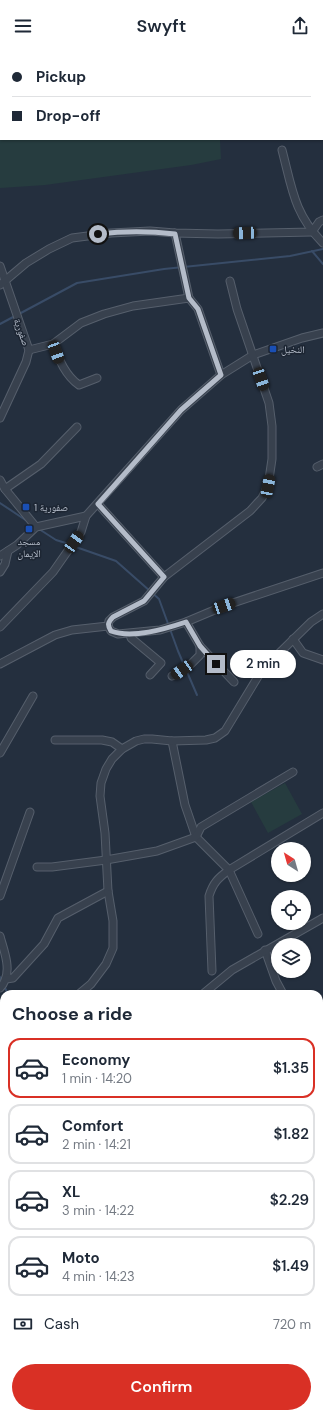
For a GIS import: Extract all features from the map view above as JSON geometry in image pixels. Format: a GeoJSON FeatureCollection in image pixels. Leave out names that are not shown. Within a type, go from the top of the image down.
{"type":"FeatureCollection","features":[{"type":"Feature","properties":{"kind":"street"},"geometry":{"type":"LineString","coordinates":[[282,150],[295,201],[312,232],[323,243]]}},
{"type":"Feature","properties":{"kind":"street"},"geometry":{"type":"LineString","coordinates":[[312,232],[319,222],[323,220]]}},
{"type":"Feature","properties":{"kind":"street"},"geometry":{"type":"LineString","coordinates":[[2,283],[26,263],[49,248],[72,238],[119,232],[150,231],[175,234],[312,232]]}},
{"type":"Feature","properties":{"kind":"street"},"geometry":{"type":"LineString","coordinates":[[175,234],[189,298],[198,309],[221,375]]}},
{"type":"Feature","properties":{"kind":"street","name":"صفورية"},"geometry":{"type":"LineString","coordinates":[[0,266],[2,283],[29,350],[26,362],[0,418]]}},
{"type":"Feature","properties":{"kind":"street"},"geometry":{"type":"LineString","coordinates":[[230,280],[237,309],[269,403],[272,426],[272,459],[268,486],[262,498],[250,511],[164,577],[144,601],[113,617],[109,621],[108,626],[111,631],[118,634],[160,630],[323,572]]}},
{"type":"Feature","properties":{"kind":"street"},"geometry":{"type":"LineString","coordinates":[[29,350],[53,344],[81,324],[104,314],[133,306],[189,298]]}},
{"type":"Feature","properties":{"kind":"street"},"geometry":{"type":"LineString","coordinates":[[0,627],[54,572],[81,532],[86,516],[181,410],[221,375],[252,356],[302,338],[323,333]]}},
{"type":"Feature","properties":{"kind":"street"},"geometry":{"type":"LineString","coordinates":[[53,344],[63,367],[73,381],[79,385],[97,378]]}},
{"type":"Feature","properties":{"kind":"street"},"geometry":{"type":"LineString","coordinates":[[5,489],[40,464],[77,427]]}},
{"type":"Feature","properties":{"kind":"street"},"geometry":{"type":"LineString","coordinates":[[0,480],[5,489],[36,527]]}},
{"type":"Feature","properties":{"kind":"street"},"geometry":{"type":"LineString","coordinates":[[98,504],[164,577]]}},
{"type":"Feature","properties":{"kind":"street"},"geometry":{"type":"LineString","coordinates":[[0,556],[18,545],[36,527],[86,516]]}},
{"type":"Feature","properties":{"kind":"street"},"geometry":{"type":"LineString","coordinates":[[0,572],[8,551]]}},
{"type":"Feature","properties":{"kind":"street"},"geometry":{"type":"LineString","coordinates":[[84,990],[91,984],[106,964],[113,948],[105,832],[100,796],[101,783],[106,769],[112,759],[122,749],[136,741],[144,739],[152,738],[172,741],[206,740],[215,738],[225,731],[262,670],[310,622],[323,614]]}},
{"type":"Feature","properties":{"kind":"street"},"geometry":{"type":"LineString","coordinates":[[186,622],[200,646],[234,682]]}},
{"type":"Feature","properties":{"kind":"street"},"geometry":{"type":"LineString","coordinates":[[0,664],[55,635],[72,630],[108,626]]}},
{"type":"Feature","properties":{"kind":"street"},"geometry":{"type":"LineString","coordinates":[[130,634],[131,638],[161,663],[150,675]]}},
{"type":"Feature","properties":{"kind":"street"},"geometry":{"type":"LineString","coordinates":[[293,639],[303,653],[323,660]]}},
{"type":"Feature","properties":{"kind":"street"},"geometry":{"type":"LineString","coordinates":[[172,676],[191,664],[200,655],[200,646]]}},
{"type":"Feature","properties":{"kind":"street"},"geometry":{"type":"LineString","coordinates":[[0,753],[33,696]]}},
{"type":"Feature","properties":{"kind":"street"},"geometry":{"type":"LineString","coordinates":[[55,740],[102,740],[112,742],[122,749]]}},
{"type":"Feature","properties":{"kind":"street"},"geometry":{"type":"LineString","coordinates":[[172,741],[185,805],[196,837],[228,870],[258,934]]}},
{"type":"Feature","properties":{"kind":"street"},"geometry":{"type":"LineString","coordinates":[[37,867],[52,867],[106,860],[156,851],[196,837],[201,827],[293,772]]}},
{"type":"Feature","properties":{"kind":"street"},"geometry":{"type":"LineString","coordinates":[[0,896],[30,812]]}},
{"type":"Feature","properties":{"kind":"street"},"geometry":{"type":"LineString","coordinates":[[212,971],[209,896],[212,887],[228,870],[323,813]]}},
{"type":"Feature","properties":{"kind":"street"},"geometry":{"type":"LineString","coordinates":[[6,979],[10,980],[13,978],[44,944],[58,918],[108,891]]}},
{"type":"Feature","properties":{"kind":"street"},"geometry":{"type":"LineString","coordinates":[[208,990],[232,970],[323,918]]}},
{"type":"Feature","properties":{"kind":"street"},"geometry":{"type":"LineString","coordinates":[[0,936],[6,961],[6,979],[0,988]]}},
{"type":"Feature","properties":{"kind":"street"},"geometry":{"type":"LineString","coordinates":[[265,950],[281,990]]}},
{"type":"Feature","properties":{"kind":"green space"},"geometry":{"type":"Polygon","coordinates":[[[0,140],[220,140],[221,159],[191,165],[45,185],[0,188],[0,140]]]}},
{"type":"Feature","properties":{"kind":"green space"},"geometry":{"type":"Polygon","coordinates":[[[285,783],[302,814],[268,833],[251,802],[285,783]]]}},
{"type":"Feature","properties":{"kind":"waterway"},"geometry":{"type":"LineString","coordinates":[[19,314],[77,283],[164,269],[290,256],[323,249]]}},
{"type":"Feature","properties":{"kind":"waterway"},"geometry":{"type":"LineString","coordinates":[[312,251],[323,264]]}},
{"type":"Feature","properties":{"kind":"waterway"},"geometry":{"type":"LineString","coordinates":[[0,324],[15,316]]}},
{"type":"Feature","properties":{"kind":"waterway"},"geometry":{"type":"LineString","coordinates":[[0,503],[27,521]]}},
{"type":"Feature","properties":{"kind":"waterway"},"geometry":{"type":"LineString","coordinates":[[39,529],[56,540],[69,544]]}},
{"type":"Feature","properties":{"kind":"waterway"},"geometry":{"type":"LineString","coordinates":[[73,546],[116,561],[159,599],[178,651],[197,695]]}},
{"type":"Feature","properties":{"kind":"waterway"},"geometry":{"type":"LineString","coordinates":[[0,977],[2,982]]}},
{"type":"Feature","properties":{"kind":"waterway"},"geometry":{"type":"LineString","coordinates":[[4,986],[6,990]]}},
{"type":"Feature","properties":{"kind":"place","name":"النخيل"},"geometry":{"type":"Point","coordinates":[273,349]}},
{"type":"Feature","properties":{"kind":"place","name":"صفورية 1"},"geometry":{"type":"Point","coordinates":[26,507]}},
{"type":"Feature","properties":{"kind":"place","name":"مسجد الإيمان"},"geometry":{"type":"Point","coordinates":[29,529]}},
{"type":"Feature","properties":{"kind":"route"},"geometry":{"type":"LineString","coordinates":[[98,234],[150,231],[175,234],[189,298],[198,309],[221,375],[181,410],[98,504],[164,577],[144,601],[113,617],[109,621],[108,626],[111,631],[118,634],[130,634],[160,630],[186,622],[200,646],[216,664]]}}]}
